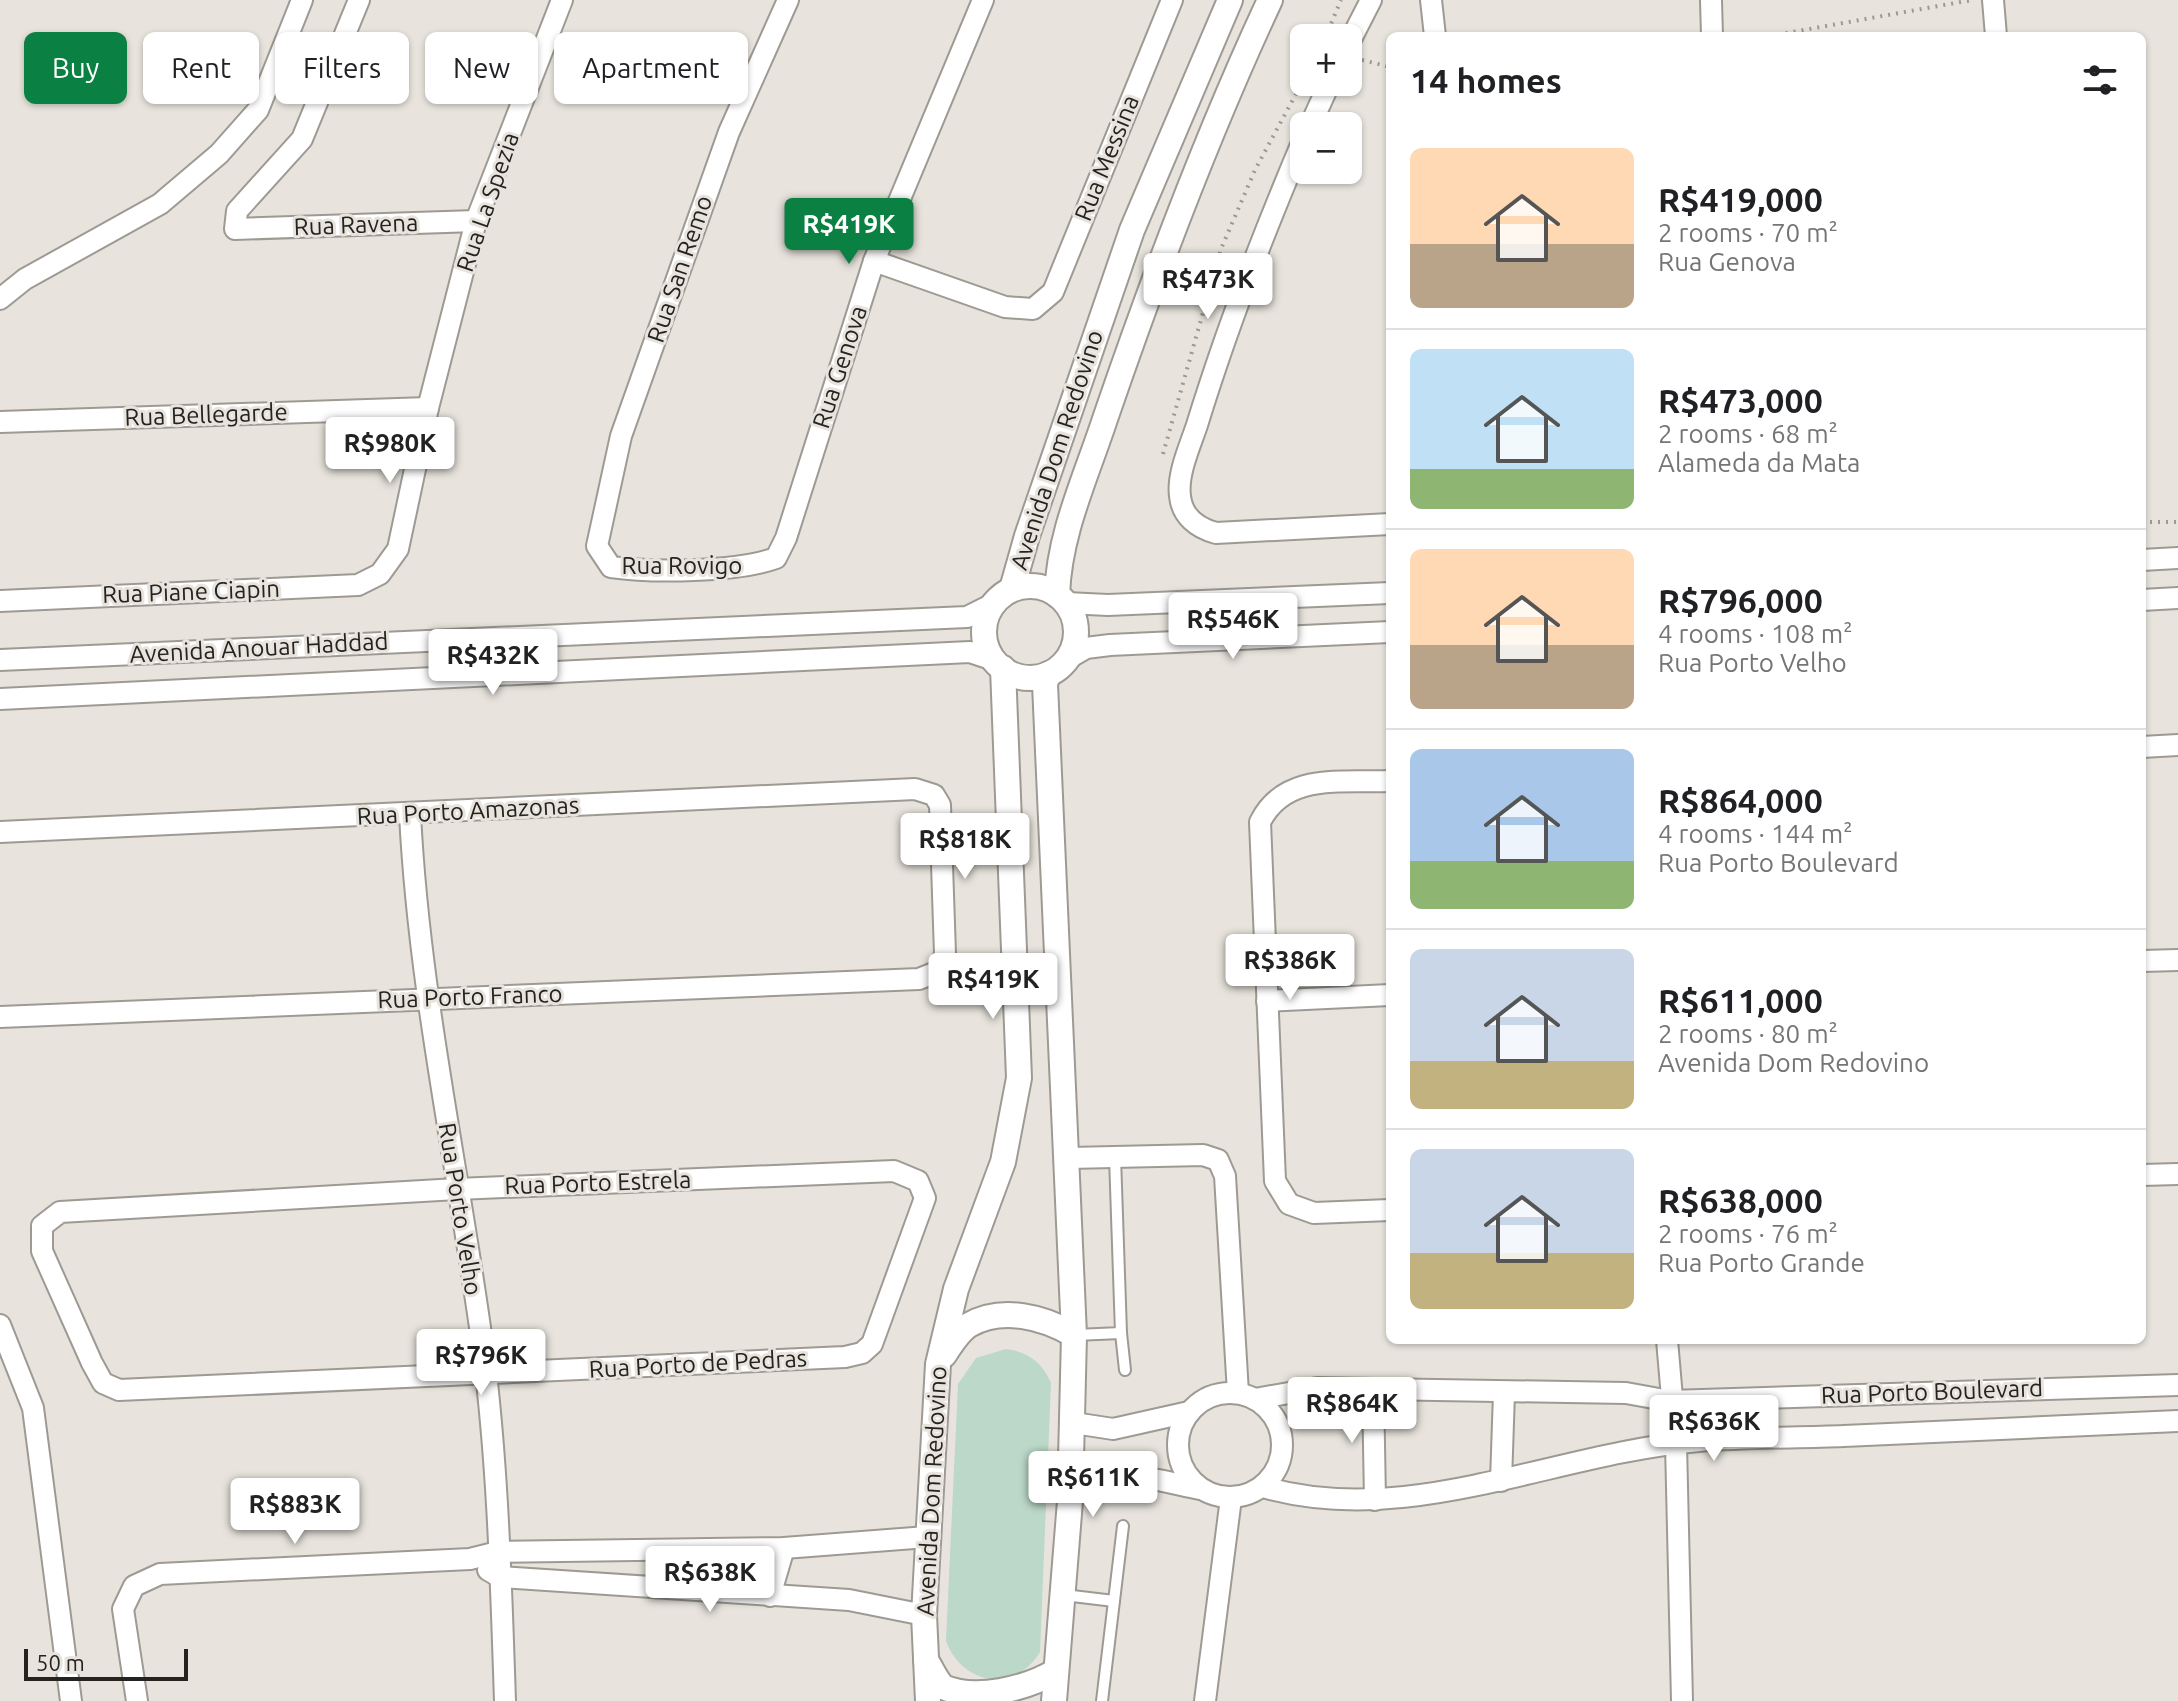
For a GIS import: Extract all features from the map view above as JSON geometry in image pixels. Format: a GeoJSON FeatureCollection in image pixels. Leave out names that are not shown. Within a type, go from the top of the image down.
{"type":"FeatureCollection","features":[{"type":"Feature","properties":{"kind":"street"},"geometry":{"type":"LineString","coordinates":[[0,299],[25,279],[160,204],[219,154],[258,110],[302,0]]}},
{"type":"Feature","properties":{"kind":"street","name":"Rua Ravena"},"geometry":{"type":"LineString","coordinates":[[359,0],[302,139],[237,211],[235,229],[476,221]]}},
{"type":"Feature","properties":{"kind":"street","name":"Rua La Spezia"},"geometry":{"type":"LineString","coordinates":[[428,408],[476,221],[562,0]]}},
{"type":"Feature","properties":{"kind":"street","name":"Rua San Remo"},"geometry":{"type":"LineString","coordinates":[[597,546],[626,421],[729,132],[788,0]]}},
{"type":"Feature","properties":{"kind":"street","name":"Rua Genova"},"geometry":{"type":"LineString","coordinates":[[776,558],[786,538],[874,261],[983,0]]}},
{"type":"Feature","properties":{"kind":"street","name":"Rua Messina"},"geometry":{"type":"LineString","coordinates":[[874,261],[1005,307],[1033,309],[1053,292],[1172,0]]}},
{"type":"Feature","properties":{"kind":"street","name":"Avenida Dom Redovino"},"geometry":{"type":"LineString","coordinates":[[928,1701],[924,1615],[938,1364],[956,1289],[1003,1162],[1019,1078],[998,664],[988,650],[984,626],[1002,596],[1027,536],[1132,230],[1166,143],[1230,0]]}},
{"type":"Feature","properties":{"kind":"street","name":"Avenida Dom Redovino"},"geometry":{"type":"LineString","coordinates":[[1054,1701],[1074,1423],[1069,1158],[1045,684],[1073,649],[1076,625],[1062,599],[1061,547],[1134,330],[1199,158],[1270,0]]}},
{"type":"Feature","properties":{"kind":"street"},"geometry":{"type":"LineString","coordinates":[[1359,24],[1371,0]]}},
{"type":"Feature","properties":{"kind":"street"},"geometry":{"type":"LineString","coordinates":[[1431,0],[1435,32]]}},
{"type":"Feature","properties":{"kind":"street"},"geometry":{"type":"LineString","coordinates":[[1711,0],[1712,32]]}},
{"type":"Feature","properties":{"kind":"street"},"geometry":{"type":"LineString","coordinates":[[1993,0],[1996,32]]}},
{"type":"Feature","properties":{"kind":"street"},"geometry":{"type":"LineString","coordinates":[[1290,171],[1211,379],[1179,490],[1184,511],[1198,525],[1216,533],[1386,524]]}},
{"type":"Feature","properties":{"kind":"street","name":"Rua Bellegarde"},"geometry":{"type":"LineString","coordinates":[[0,422],[428,408]]}},
{"type":"Feature","properties":{"kind":"street","name":"Rua Piane Ciapin"},"geometry":{"type":"LineString","coordinates":[[0,601],[358,585],[380,574],[398,549],[428,408]]}},
{"type":"Feature","properties":{"kind":"street","name":"Rua Rovigo"},"geometry":{"type":"LineString","coordinates":[[597,546],[611,567],[633,570],[754,566],[776,558]]}},
{"type":"Feature","properties":{"kind":"street"},"geometry":{"type":"LineString","coordinates":[[2146,560],[2178,558]]}},
{"type":"Feature","properties":{"kind":"street","name":"Avenida Dom Redovino"},"geometry":{"type":"LineString","coordinates":[[1002,596],[1036,586],[1062,599]]}},
{"type":"Feature","properties":{"kind":"street"},"geometry":{"type":"LineString","coordinates":[[1062,599],[1108,605],[1386,593]]}},
{"type":"Feature","properties":{"kind":"street","name":"Avenida Anouar Haddad"},"geometry":{"type":"LineString","coordinates":[[0,660],[967,617],[1002,596]]}},
{"type":"Feature","properties":{"kind":"street"},"geometry":{"type":"LineString","coordinates":[[2146,600],[2178,598]]}},
{"type":"Feature","properties":{"kind":"street"},"geometry":{"type":"LineString","coordinates":[[998,664],[1025,677],[1058,667],[1086,648],[1110,645],[1386,632]]}},
{"type":"Feature","properties":{"kind":"street","name":"Avenida Anouar Haddad"},"geometry":{"type":"LineString","coordinates":[[0,699],[970,652],[998,664]]}},
{"type":"Feature","properties":{"kind":"street"},"geometry":{"type":"LineString","coordinates":[[2146,747],[2178,745]]}},
{"type":"Feature","properties":{"kind":"street"},"geometry":{"type":"LineString","coordinates":[[1386,781],[1291,787],[1277,796],[1260,822],[1275,1181],[1289,1204],[1314,1213],[1386,1210]]}},
{"type":"Feature","properties":{"kind":"street","name":"Rua Porto Amazonas"},"geometry":{"type":"LineString","coordinates":[[0,832],[915,789],[934,795],[940,805],[945,954],[939,971]]}},
{"type":"Feature","properties":{"kind":"street","name":"Rua Porto Velho"},"geometry":{"type":"LineString","coordinates":[[410,814],[426,999],[485,1374],[500,1577],[505,1701]]}},
{"type":"Feature","properties":{"kind":"street"},"geometry":{"type":"LineString","coordinates":[[2146,961],[2178,960]]}},
{"type":"Feature","properties":{"kind":"street","name":"Rua Porto Franco"},"geometry":{"type":"LineString","coordinates":[[0,1017],[919,979],[939,971]]}},
{"type":"Feature","properties":{"kind":"street"},"geometry":{"type":"LineString","coordinates":[[1267,1001],[1386,995]]}},
{"type":"Feature","properties":{"kind":"street"},"geometry":{"type":"LineString","coordinates":[[1069,1158],[1203,1155],[1218,1160],[1225,1176],[1247,1396]]}},
{"type":"Feature","properties":{"kind":"street","name":"Rua Porto Estrela"},"geometry":{"type":"LineString","coordinates":[[103,1383],[42,1251],[42,1226],[60,1212],[457,1189],[894,1171],[918,1181],[925,1198],[883,1317],[872,1344],[862,1353]]}},
{"type":"Feature","properties":{"kind":"street"},"geometry":{"type":"LineString","coordinates":[[2146,1175],[2178,1174]]}},
{"type":"Feature","properties":{"kind":"street"},"geometry":{"type":"LineString","coordinates":[[938,1364],[968,1326],[992,1318],[1020,1315],[1055,1324],[1074,1335]]}},
{"type":"Feature","properties":{"kind":"street"},"geometry":{"type":"LineString","coordinates":[[0,1325],[33,1408],[71,1701]]}},
{"type":"Feature","properties":{"kind":"street"},"geometry":{"type":"LineString","coordinates":[[1667,1344],[1676,1444],[1682,1701]]}},
{"type":"Feature","properties":{"kind":"street","name":"Rua Porto de Pedras"},"geometry":{"type":"LineString","coordinates":[[103,1383],[119,1390],[845,1357],[862,1353]]}},
{"type":"Feature","properties":{"kind":"street","name":"Rua Porto Boulevard"},"geometry":{"type":"LineString","coordinates":[[1247,1396],[1317,1388],[1626,1393],[1670,1401],[2178,1385]]}},
{"type":"Feature","properties":{"kind":"street"},"geometry":{"type":"LineString","coordinates":[[1373,1389],[1375,1500]]}},
{"type":"Feature","properties":{"kind":"street"},"geometry":{"type":"LineString","coordinates":[[1070,1501],[1085,1483],[1109,1476],[1200,1489],[1231,1498],[1263,1487],[1274,1475],[1283,1443],[1274,1418],[1247,1396],[1220,1393],[1203,1400],[1189,1412],[1181,1427],[1178,1445],[1180,1462],[1200,1489]]}},
{"type":"Feature","properties":{"kind":"street"},"geometry":{"type":"LineString","coordinates":[[1501,1481],[1504,1393]]}},
{"type":"Feature","properties":{"kind":"street"},"geometry":{"type":"LineString","coordinates":[[1074,1423],[1113,1429],[1189,1412]]}},
{"type":"Feature","properties":{"kind":"street","name":"Rua Porto Boulevard"},"geometry":{"type":"LineString","coordinates":[[1263,1487],[1303,1499],[1375,1500],[1501,1481],[1614,1452],[1676,1444],[2178,1421]]}},
{"type":"Feature","properties":{"kind":"street"},"geometry":{"type":"LineString","coordinates":[[1205,1701],[1231,1498]]}},
{"type":"Feature","properties":{"kind":"street"},"geometry":{"type":"LineString","coordinates":[[137,1701],[123,1609],[134,1586],[160,1574],[470,1559],[498,1552],[784,1548],[927,1537]]}},
{"type":"Feature","properties":{"kind":"street"},"geometry":{"type":"LineString","coordinates":[[770,1596],[784,1548]]}},
{"type":"Feature","properties":{"kind":"street"},"geometry":{"type":"LineString","coordinates":[[470,1559],[500,1577],[849,1600],[924,1615]]}},
{"type":"Feature","properties":{"kind":"street"},"geometry":{"type":"LineString","coordinates":[[924,1658],[944,1688],[973,1700],[1015,1696],[1056,1671]]}},
{"type":"Feature","properties":{"kind":"lane"},"geometry":{"type":"LineString","coordinates":[[1115,1157],[1125,1370]]}},
{"type":"Feature","properties":{"kind":"lane"},"geometry":{"type":"LineString","coordinates":[[1074,1335],[1121,1333]]}},
{"type":"Feature","properties":{"kind":"lane"},"geometry":{"type":"LineString","coordinates":[[1102,1701],[1123,1526]]}},
{"type":"Feature","properties":{"kind":"lane"},"geometry":{"type":"LineString","coordinates":[[1063,1595],[1114,1601]]}},
{"type":"Feature","properties":{"kind":"path"},"geometry":{"type":"LineString","coordinates":[[1331,24],[1341,0]]}},
{"type":"Feature","properties":{"kind":"path"},"geometry":{"type":"LineString","coordinates":[[1793,32],[1973,0]]}},
{"type":"Feature","properties":{"kind":"path"},"geometry":{"type":"LineString","coordinates":[[1362,60],[1386,66]]}},
{"type":"Feature","properties":{"kind":"path"},"geometry":{"type":"LineString","coordinates":[[2146,522],[2178,522]]}},
{"type":"Feature","properties":{"kind":"green space"},"geometry":{"type":"Polygon","coordinates":[[[1006,1349],[1033,1359],[1051,1383],[1040,1652],[1017,1674],[990,1679],[964,1667],[946,1641],[958,1384],[976,1358],[1006,1349]]]}}]}
